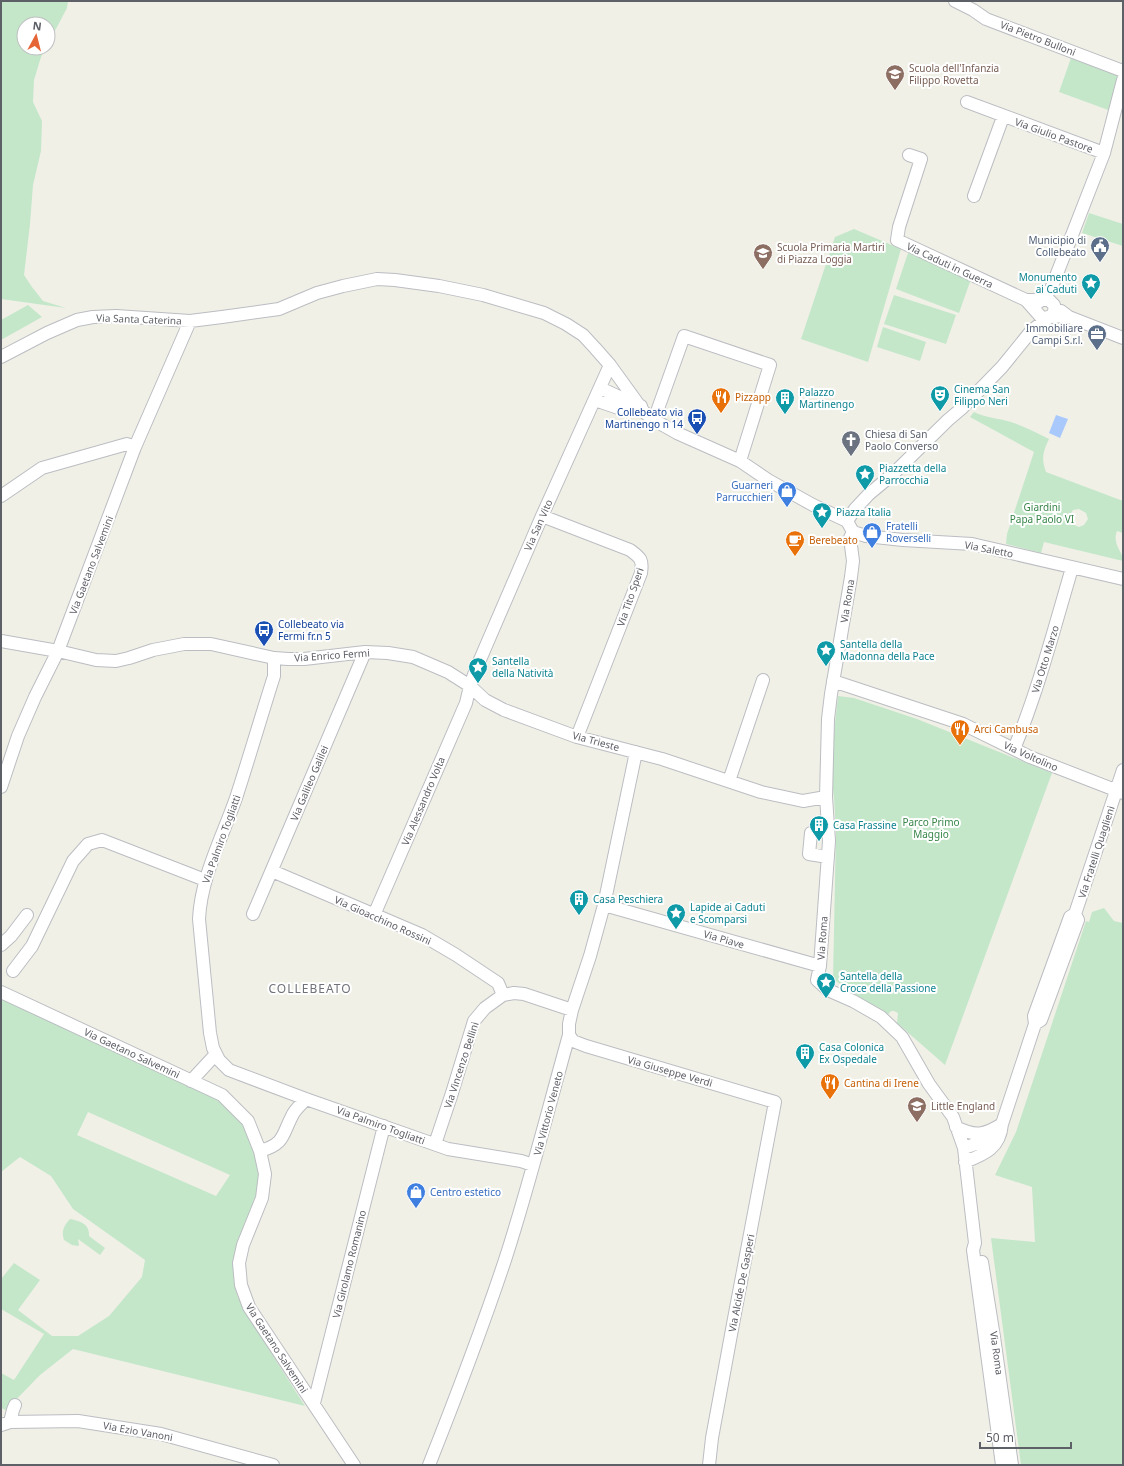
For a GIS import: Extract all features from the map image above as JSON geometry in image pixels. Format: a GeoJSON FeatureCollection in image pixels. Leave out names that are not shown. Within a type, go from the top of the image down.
{"type":"FeatureCollection","features":[{"type":"Feature","properties":{"kind":"street","name":"Via Pietro Bulloni"},"geometry":{"type":"LineString","coordinates":[[955,1],[973,10],[986,19],[1123,71]]}},
{"type":"Feature","properties":{"kind":"street"},"geometry":{"type":"LineString","coordinates":[[1032,330],[1039,305],[1051,289],[1104,154],[1123,80]]}},
{"type":"Feature","properties":{"kind":"street","name":"Via Giulio Pastore"},"geometry":{"type":"LineString","coordinates":[[967,102],[1003,117],[1104,154]]}},
{"type":"Feature","properties":{"kind":"street","name":"Via Giulio Pastore"},"geometry":{"type":"LineString","coordinates":[[974,196],[1003,117]]}},
{"type":"Feature","properties":{"kind":"street","name":"Via Caduti in Guerra"},"geometry":{"type":"LineString","coordinates":[[909,155],[921,159],[898,227],[897,240],[1039,305]]}},
{"type":"Feature","properties":{"kind":"street","name":"Via Santa Caterina"},"geometry":{"type":"LineString","coordinates":[[1,357],[46,333],[77,320],[93,317],[116,316],[190,321],[279,309],[317,293],[343,286],[377,279],[395,280],[439,286],[483,295],[544,313],[566,324],[583,335],[610,365],[640,406]]}},
{"type":"Feature","properties":{"kind":"street"},"geometry":{"type":"LineString","coordinates":[[847,521],[855,509],[869,494],[893,474],[961,409],[1002,367],[1032,330],[1055,312],[1051,289]]}},
{"type":"Feature","properties":{"kind":"street"},"geometry":{"type":"LineString","coordinates":[[1039,305],[1049,300],[1066,316],[1123,338]]}},
{"type":"Feature","properties":{"kind":"street"},"geometry":{"type":"LineString","coordinates":[[1039,305],[1038,314],[1042,317],[1066,316]]}},
{"type":"Feature","properties":{"kind":"street"},"geometry":{"type":"LineString","coordinates":[[163,319],[176,330],[180,343]]}},
{"type":"Feature","properties":{"kind":"street","name":"Via Gaetano Salvemini"},"geometry":{"type":"LineString","coordinates":[[1,786],[18,736],[35,697],[58,651],[135,447],[190,321]]}},
{"type":"Feature","properties":{"kind":"street"},"geometry":{"type":"LineString","coordinates":[[654,420],[684,336],[770,365],[740,461]]}},
{"type":"Feature","properties":{"kind":"street","name":"Via San Vito"},"geometry":{"type":"LineString","coordinates":[[470,686],[542,516],[610,365]]}},
{"type":"Feature","properties":{"kind":"street"},"geometry":{"type":"LineString","coordinates":[[600,388],[640,406],[644,412],[654,420],[677,434],[740,461],[768,480],[813,505],[847,521],[853,532]]}},
{"type":"Feature","properties":{"kind":"street"},"geometry":{"type":"LineString","coordinates":[[595,400],[624,410],[640,406]]}},
{"type":"Feature","properties":{"kind":"street"},"geometry":{"type":"LineString","coordinates":[[1,496],[42,468],[127,444],[135,447]]}},
{"type":"Feature","properties":{"kind":"street","name":"Via Tito Speri"},"geometry":{"type":"LineString","coordinates":[[542,516],[630,550],[639,556],[642,564],[641,573],[577,737]]}},
{"type":"Feature","properties":{"kind":"street","name":"Via Roma"},"geometry":{"type":"LineString","coordinates":[[853,532],[850,538],[853,561],[828,718],[826,798],[829,841],[820,966],[817,980],[828,990],[853,1001],[881,1017],[902,1037],[929,1084],[953,1117],[964,1148],[975,1243],[973,1250],[1002,1465]]}},
{"type":"Feature","properties":{"kind":"street","name":"Via Saletto"},"geometry":{"type":"LineString","coordinates":[[853,532],[866,536],[903,540],[972,544],[1123,579]]}},
{"type":"Feature","properties":{"kind":"street","name":"Via Otto Marzo"},"geometry":{"type":"LineString","coordinates":[[1014,749],[1050,644],[1072,568]]}},
{"type":"Feature","properties":{"kind":"street","name":"Via Enrico Fermi"},"geometry":{"type":"LineString","coordinates":[[1,641],[58,651],[96,660],[116,661],[153,650],[176,646],[211,644],[274,658],[288,659],[304,659],[365,652],[388,652],[413,657],[448,672],[470,686]]}},
{"type":"Feature","properties":{"kind":"street","name":"Via Galileo Galilei"},"geometry":{"type":"LineString","coordinates":[[254,914],[365,652]]}},
{"type":"Feature","properties":{"kind":"street","name":"Via Palmiro Togliatti"},"geometry":{"type":"LineString","coordinates":[[274,658],[274,676],[236,798],[205,880],[200,906],[199,919],[210,1033],[213,1048],[219,1060],[229,1070],[448,1149],[520,1161],[533,1165]]}},
{"type":"Feature","properties":{"kind":"street","name":"Via Palmiro Togliatti"},"geometry":{"type":"LineString","coordinates":[[274,676],[288,659]]}},
{"type":"Feature","properties":{"kind":"street"},"geometry":{"type":"LineString","coordinates":[[729,781],[763,680]]}},
{"type":"Feature","properties":{"kind":"street","name":"Via Voltolino"},"geometry":{"type":"LineString","coordinates":[[833,681],[962,724],[1061,770],[1120,792]]}},
{"type":"Feature","properties":{"kind":"street","name":"Via Trieste"},"geometry":{"type":"LineString","coordinates":[[470,686],[485,700],[504,710],[577,737],[636,752],[761,792],[803,801],[826,798]]}},
{"type":"Feature","properties":{"kind":"street","name":"Via Alessandro Volta"},"geometry":{"type":"LineString","coordinates":[[374,915],[466,703],[470,686]]}},
{"type":"Feature","properties":{"kind":"street","name":"Via Vittorio Veneto"},"geometry":{"type":"LineString","coordinates":[[430,1465],[473,1354],[505,1259],[533,1165],[569,1035],[568,1024],[590,956],[604,905],[636,752]]}},
{"type":"Feature","properties":{"kind":"street","name":"Via Fratelli Quaglieni"},"geometry":{"type":"LineString","coordinates":[[965,1162],[981,1156],[993,1147],[1000,1138],[1002,1124],[1035,1024],[1042,1020],[1078,920],[1075,914],[1120,792],[1123,770]]}},
{"type":"Feature","properties":{"kind":"street"},"geometry":{"type":"LineString","coordinates":[[811,833],[809,854],[828,857]]}},
{"type":"Feature","properties":{"kind":"street"},"geometry":{"type":"LineString","coordinates":[[13,971],[32,946],[73,861],[88,844],[102,840],[205,880]]}},
{"type":"Feature","properties":{"kind":"street","name":"Via Gioacchino Rossini"},"geometry":{"type":"LineString","coordinates":[[272,871],[422,935],[456,955],[498,983],[503,995]]}},
{"type":"Feature","properties":{"kind":"street","name":"Via Piave"},"geometry":{"type":"LineString","coordinates":[[604,905],[820,966]]}},
{"type":"Feature","properties":{"kind":"street"},"geometry":{"type":"LineString","coordinates":[[1,945],[11,936],[27,915]]}},
{"type":"Feature","properties":{"kind":"street","name":"Via Gaetano Salvemini"},"geometry":{"type":"LineString","coordinates":[[1,992],[222,1095],[248,1121],[260,1151],[265,1174],[262,1198],[243,1245],[239,1263],[241,1285],[249,1307],[354,1465]]}},
{"type":"Feature","properties":{"kind":"street"},"geometry":{"type":"LineString","coordinates":[[503,995],[514,993],[524,994],[572,1010]]}},
{"type":"Feature","properties":{"kind":"street","name":"Via Vincenzo Bellini"},"geometry":{"type":"LineString","coordinates":[[435,1144],[474,1021],[485,1008],[503,995]]}},
{"type":"Feature","properties":{"kind":"street","name":"Via Giuseppe Verdi"},"geometry":{"type":"LineString","coordinates":[[569,1035],[573,1041],[586,1046],[775,1102]]}},
{"type":"Feature","properties":{"kind":"street"},"geometry":{"type":"LineString","coordinates":[[191,1081],[216,1054]]}},
{"type":"Feature","properties":{"kind":"street"},"geometry":{"type":"LineString","coordinates":[[260,1151],[270,1148],[278,1143],[284,1134],[292,1114],[306,1099]]}},
{"type":"Feature","properties":{"kind":"street","name":"Via Alcide De Gasperi"},"geometry":{"type":"LineString","coordinates":[[709,1465],[712,1438],[775,1102]]}},
{"type":"Feature","properties":{"kind":"street"},"geometry":{"type":"LineString","coordinates":[[956,1127],[969,1132],[984,1134],[992,1131],[1002,1124]]}},
{"type":"Feature","properties":{"kind":"street","name":"Via Fratelli Quaglieni"},"geometry":{"type":"LineString","coordinates":[[964,1148],[981,1142],[990,1136],[1002,1124]]}},
{"type":"Feature","properties":{"kind":"street","name":"Via Girolamo Romanino"},"geometry":{"type":"LineString","coordinates":[[314,1403],[384,1126]]}},
{"type":"Feature","properties":{"kind":"street","name":"Via Roma"},"geometry":{"type":"LineString","coordinates":[[975,1243],[980,1249],[1012,1465]]}},
{"type":"Feature","properties":{"kind":"street"},"geometry":{"type":"LineString","coordinates":[[6,1424],[15,1405]]}},
{"type":"Feature","properties":{"kind":"street","name":"Via Ezio Vanoni"},"geometry":{"type":"LineString","coordinates":[[6,1424],[78,1421],[161,1434],[273,1465]]}},
{"type":"Feature","properties":{"kind":"green space"},"geometry":{"type":"Polygon","coordinates":[[[1,1],[68,1],[67,8],[56,29],[56,16],[16,16],[16,56],[42,56],[34,80],[33,102],[42,121],[41,151],[33,185],[24,275],[43,301],[66,308],[1,299],[1,1]]]}},
{"type":"Feature","properties":{"kind":"green space"},"geometry":{"type":"Polygon","coordinates":[[[1071,58],[1118,76],[1119,78],[1111,111],[1059,92],[1071,58]]]}},
{"type":"Feature","properties":{"kind":"green space"},"geometry":{"type":"Polygon","coordinates":[[[1089,213],[1123,224],[1123,246],[1082,233],[1089,213]]]}},
{"type":"Feature","properties":{"kind":"green space"},"geometry":{"type":"Polygon","coordinates":[[[854,229],[901,249],[868,362],[801,339],[835,237],[854,229]]]}},
{"type":"Feature","properties":{"kind":"green space"},"geometry":{"type":"Polygon","coordinates":[[[908,253],[971,279],[959,313],[896,289],[908,253]]]}},
{"type":"Feature","properties":{"kind":"green space"},"geometry":{"type":"Polygon","coordinates":[[[894,295],[956,315],[946,344],[884,324],[894,295]]]}},
{"type":"Feature","properties":{"kind":"green space"},"geometry":{"type":"Polygon","coordinates":[[[28,305],[42,317],[1,340],[1,320],[28,305]]]}},
{"type":"Feature","properties":{"kind":"green space"},"geometry":{"type":"Polygon","coordinates":[[[883,327],[926,342],[920,361],[877,347],[883,327]]]}},
{"type":"Feature","properties":{"kind":"green space","name":"Giardini Papa Paolo VI"},"geometry":{"type":"Polygon","coordinates":[[[974,412],[983,416],[1011,422],[1049,439],[1043,455],[1046,472],[1123,501],[1123,533],[1117,531],[1116,539],[1123,561],[1044,542],[1041,553],[1006,544],[1007,534],[1034,452],[970,417],[974,412]],[[1079,509],[1073,510],[1069,517],[1072,524],[1079,527],[1084,525],[1088,519],[1086,513],[1079,509]]]}},
{"type":"Feature","properties":{"kind":"green space","name":"Parco Primo Maggio"},"geometry":{"type":"Polygon","coordinates":[[[838,696],[854,698],[917,719],[1052,773],[945,1065],[897,1023],[898,1013],[891,1011],[887,1016],[833,979],[836,832],[830,767],[838,696]]]}},
{"type":"Feature","properties":{"kind":"green space"},"geometry":{"type":"Polygon","coordinates":[[[1104,908],[1114,921],[1123,923],[1123,1465],[1021,1465],[991,1238],[1035,1242],[1032,1187],[995,1175],[1016,1132],[1086,921],[1089,922],[1092,912],[1104,908]]]}},
{"type":"Feature","properties":{"kind":"green space"},"geometry":{"type":"Polygon","coordinates":[[[1,999],[216,1099],[238,1118],[247,1131],[257,1162],[258,1189],[237,1251],[234,1277],[237,1295],[245,1312],[305,1406],[73,1349],[40,1375],[6,1410],[1,1408],[1,1373],[14,1380],[44,1334],[1,1309],[1,1279],[14,1263],[40,1280],[18,1310],[52,1336],[78,1336],[109,1316],[142,1277],[145,1260],[73,1209],[51,1176],[20,1157],[1,1172],[1,999]],[[88,1112],[77,1135],[216,1196],[230,1175],[88,1112]]]}},
{"type":"Feature","properties":{"kind":"green space"},"geometry":{"type":"Polygon","coordinates":[[[70,1219],[84,1224],[88,1229],[89,1236],[105,1248],[100,1255],[78,1239],[78,1246],[72,1245],[64,1240],[64,1229],[70,1219]]]}},
{"type":"Feature","properties":{"kind":"water"},"geometry":{"type":"Polygon","coordinates":[[[1056,415],[1068,419],[1060,438],[1049,433],[1056,415]]]}},
{"type":"Feature","properties":{"kind":"place","name":"Scuola dell'Infanzia Filippo Rovetta"},"geometry":{"type":"Point","coordinates":[895,91]}},
{"type":"Feature","properties":{"kind":"place","name":"Municipio di Collebeato"},"geometry":{"type":"Point","coordinates":[1100,263]}},
{"type":"Feature","properties":{"kind":"place","name":"Scuola Primaria Martiri di Piazza Loggia"},"geometry":{"type":"Point","coordinates":[763,270]}},
{"type":"Feature","properties":{"kind":"place","name":"Monumento ai Caduti"},"geometry":{"type":"Point","coordinates":[1091,300]}},
{"type":"Feature","properties":{"kind":"place","name":"Immobiliare Campi S.r.l."},"geometry":{"type":"Point","coordinates":[1097,351]}},
{"type":"Feature","properties":{"kind":"place","name":"Cinema San Filippo Neri"},"geometry":{"type":"Point","coordinates":[940,412]}},
{"type":"Feature","properties":{"kind":"place","name":"Pizzapp"},"geometry":{"type":"Point","coordinates":[721,414]}},
{"type":"Feature","properties":{"kind":"place","name":"Palazzo Martinengo"},"geometry":{"type":"Point","coordinates":[785,415]}},
{"type":"Feature","properties":{"kind":"place","name":"Collebeato via Martinengo n 14"},"geometry":{"type":"Point","coordinates":[697,435]}},
{"type":"Feature","properties":{"kind":"place","name":"Chiesa di San Paolo Converso"},"geometry":{"type":"Point","coordinates":[851,457]}},
{"type":"Feature","properties":{"kind":"place","name":"Piazzetta della Parrocchia"},"geometry":{"type":"Point","coordinates":[865,491]}},
{"type":"Feature","properties":{"kind":"place","name":"Guarneri Parrucchieri"},"geometry":{"type":"Point","coordinates":[787,508]}},
{"type":"Feature","properties":{"kind":"place","name":"Piazza Italia"},"geometry":{"type":"Point","coordinates":[822,529]}},
{"type":"Feature","properties":{"kind":"place","name":"Fratelli Roverselli"},"geometry":{"type":"Point","coordinates":[872,549]}},
{"type":"Feature","properties":{"kind":"place","name":"Berebeato"},"geometry":{"type":"Point","coordinates":[795,557]}},
{"type":"Feature","properties":{"kind":"place","name":"Collebeato via Fermi fr.n 5"},"geometry":{"type":"Point","coordinates":[264,647]}},
{"type":"Feature","properties":{"kind":"place","name":"Santella della Madonna della Pace"},"geometry":{"type":"Point","coordinates":[826,667]}},
{"type":"Feature","properties":{"kind":"place","name":"Santella della Natività"},"geometry":{"type":"Point","coordinates":[478,684]}},
{"type":"Feature","properties":{"kind":"place","name":"Arci Cambusa"},"geometry":{"type":"Point","coordinates":[960,746]}},
{"type":"Feature","properties":{"kind":"place","name":"Casa Frassine"},"geometry":{"type":"Point","coordinates":[819,842]}},
{"type":"Feature","properties":{"kind":"place","name":"Casa Peschiera"},"geometry":{"type":"Point","coordinates":[579,916]}},
{"type":"Feature","properties":{"kind":"place","name":"Lapide ai Caduti e Scomparsi"},"geometry":{"type":"Point","coordinates":[676,930]}},
{"type":"Feature","properties":{"kind":"place","name":"Santella della Croce della Passione"},"geometry":{"type":"Point","coordinates":[826,999]}},
{"type":"Feature","properties":{"kind":"place","name":"Casa Colonica Ex Ospedale"},"geometry":{"type":"Point","coordinates":[805,1070]}},
{"type":"Feature","properties":{"kind":"place","name":"Cantina di Irene"},"geometry":{"type":"Point","coordinates":[830,1100]}},
{"type":"Feature","properties":{"kind":"place","name":"Little England"},"geometry":{"type":"Point","coordinates":[917,1123]}},
{"type":"Feature","properties":{"kind":"place","name":"Centro estetico"},"geometry":{"type":"Point","coordinates":[416,1209]}},
{"type":"Feature","properties":{"kind":"district","name":"COLLEBEATO"},"geometry":{"type":"Point","coordinates":[310,988]}}]}
